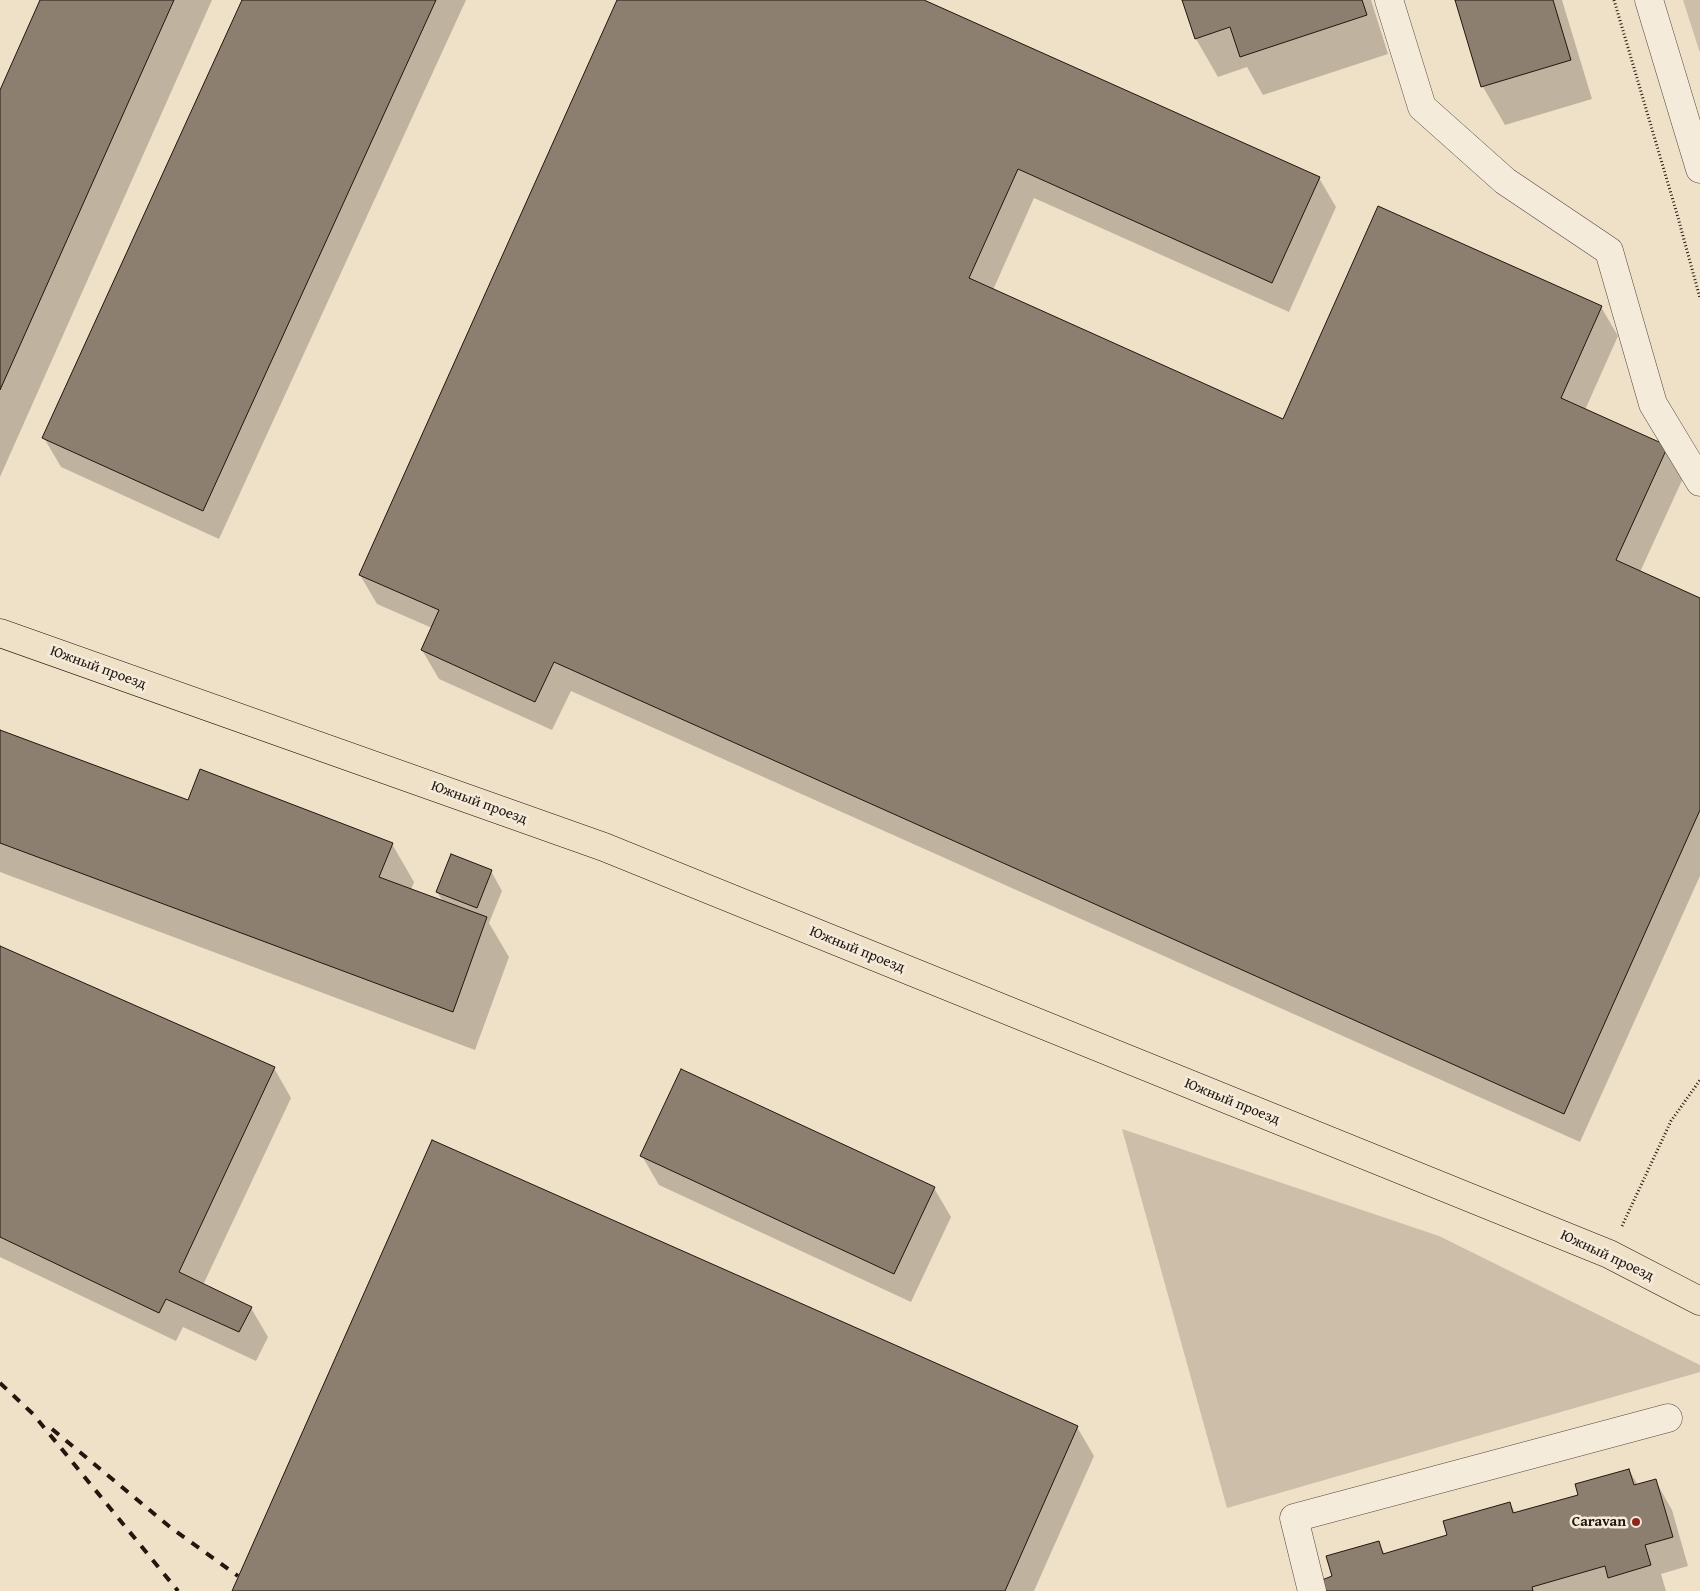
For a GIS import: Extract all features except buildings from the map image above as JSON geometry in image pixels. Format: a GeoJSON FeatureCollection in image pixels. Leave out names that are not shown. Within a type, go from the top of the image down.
{"type":"FeatureCollection","features":[{"type":"Feature","properties":{"kind":"main road","name":"Южный проезд"},"geometry":{"type":"LineString","coordinates":[[0,633],[604,847],[1609,1254],[1700,1301]]}},
{"type":"Feature","properties":{"kind":"street"},"geometry":{"type":"LineString","coordinates":[[1389,0],[1422,107],[1505,181],[1610,251],[1653,404],[1700,482]]}},
{"type":"Feature","properties":{"kind":"street"},"geometry":{"type":"LineString","coordinates":[[1649,0],[1700,169]]}},
{"type":"Feature","properties":{"kind":"street"},"geometry":{"type":"LineString","coordinates":[[1312,1591],[1294,1518],[1668,1418]]}},
{"type":"Feature","properties":{"kind":"path"},"geometry":{"type":"LineString","coordinates":[[1614,0],[1700,298]]}},
{"type":"Feature","properties":{"kind":"path"},"geometry":{"type":"LineString","coordinates":[[1609,1254],[1671,1121],[1700,1080]]}},
{"type":"Feature","properties":{"kind":"shaded area"},"geometry":{"type":"Polygon","coordinates":[[[1683,0],[1700,0],[1700,53],[1683,0]]]}},
{"type":"Feature","properties":{"kind":"shaded area"},"geometry":{"type":"Polygon","coordinates":[[[1122,1129],[1439,1236],[1700,1365],[1700,1372],[1227,1508],[1122,1129]]]}},
{"type":"Feature","properties":{"kind":"railway"},"geometry":{"type":"LineString","coordinates":[[0,1383],[33,1414],[178,1591]]}},
{"type":"Feature","properties":{"kind":"railway"},"geometry":{"type":"LineString","coordinates":[[52,1429],[170,1527],[238,1576]]}},
{"type":"Feature","properties":{"kind":"place","name":"Caravan"},"geometry":{"type":"Point","coordinates":[1636,1522]}}]}
